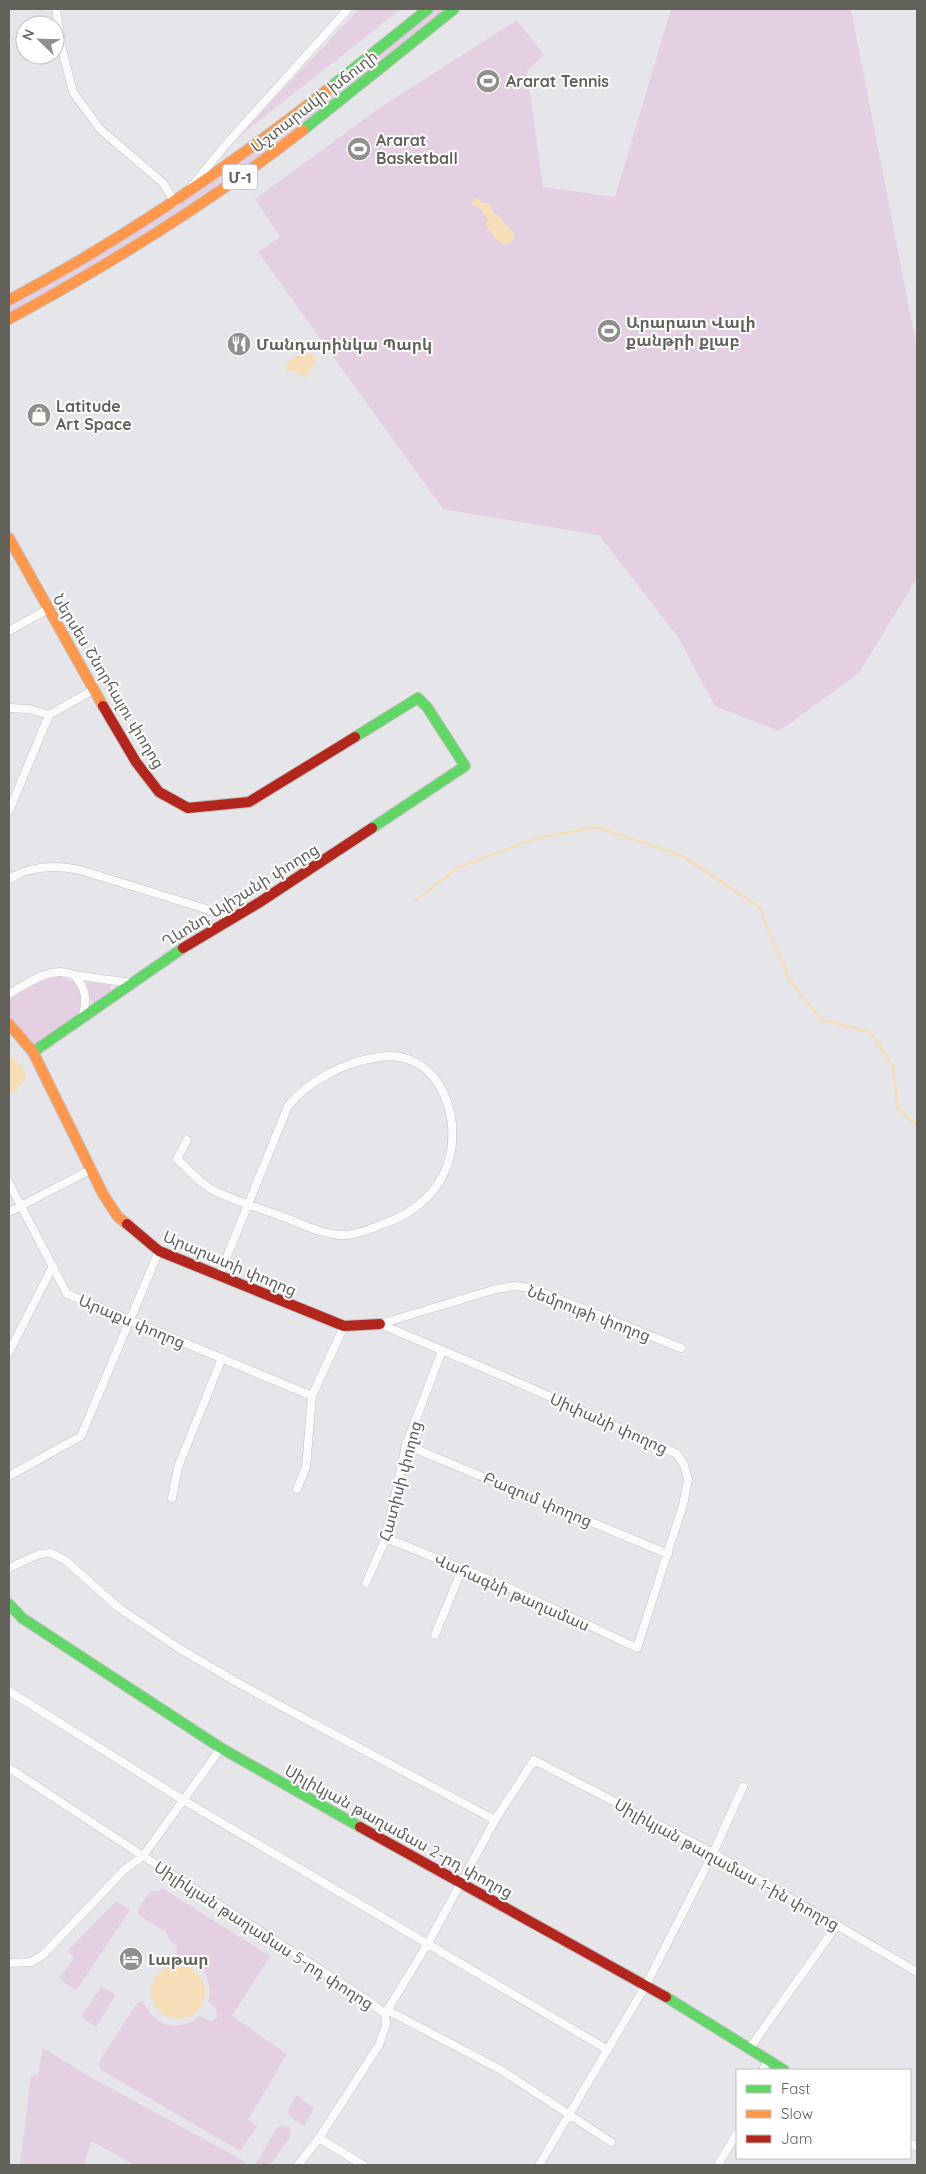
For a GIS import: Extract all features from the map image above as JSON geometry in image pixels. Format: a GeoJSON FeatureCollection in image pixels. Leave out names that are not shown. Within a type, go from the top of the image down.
{"type":"FeatureCollection","features":[{"type":"Feature","properties":{"kind":"main road","name":"Աշտարակի խճուղի"},"geometry":{"type":"LineString","coordinates":[[9,300],[74,265],[175,203],[234,162],[428,9]]}},
{"type":"Feature","properties":{"kind":"main road","name":"Աշտարակի խճուղի"},"geometry":{"type":"LineString","coordinates":[[9,319],[133,249],[244,174],[349,94],[454,9]]}},
{"type":"Feature","properties":{"kind":"main road","name":"Ներսես Շնորհալու փողոց"},"geometry":{"type":"LineString","coordinates":[[9,538],[93,690],[136,762],[160,792],[188,808],[249,802],[418,698],[427,707],[465,766]]}},
{"type":"Feature","properties":{"kind":"main road","name":"Ղևոնդ Ալիշանի փողոց"},"geometry":{"type":"LineString","coordinates":[[33,1052],[131,983],[232,917],[260,902],[465,766]]}},
{"type":"Feature","properties":{"kind":"main road","name":"Արարատի փողոց"},"geometry":{"type":"LineString","coordinates":[[9,1024],[33,1052],[102,1194],[118,1217],[159,1251],[344,1326],[380,1324]]}},
{"type":"Feature","properties":{"kind":"main road","name":"Սիլիկյան թաղամաս 2-րդ փողոց"},"geometry":{"type":"LineString","coordinates":[[9,1604],[22,1618],[221,1748],[460,1883],[646,1985],[749,2048],[765,2066],[779,2069]]}},
{"type":"Feature","properties":{"kind":"street"},"geometry":{"type":"LineString","coordinates":[[56,9],[62,50],[74,92],[100,129],[163,183],[175,203]]}},
{"type":"Feature","properties":{"kind":"street"},"geometry":{"type":"LineString","coordinates":[[187,194],[200,175],[348,9]]}},
{"type":"Feature","properties":{"kind":"street"},"geometry":{"type":"LineString","coordinates":[[9,631],[48,609]]}},
{"type":"Feature","properties":{"kind":"street"},"geometry":{"type":"LineString","coordinates":[[9,812],[49,715],[93,690]]}},
{"type":"Feature","properties":{"kind":"street"},"geometry":{"type":"LineString","coordinates":[[9,708],[29,709],[49,715]]}},
{"type":"Feature","properties":{"kind":"street"},"geometry":{"type":"LineString","coordinates":[[9,879],[22,871],[61,866],[80,870],[232,917]]}},
{"type":"Feature","properties":{"kind":"street"},"geometry":{"type":"LineString","coordinates":[[9,994],[43,975],[66,971],[74,975],[81,982],[85,991],[86,1003],[83,1016]]}},
{"type":"Feature","properties":{"kind":"street"},"geometry":{"type":"LineString","coordinates":[[74,975],[131,983]]}},
{"type":"Feature","properties":{"kind":"street"},"geometry":{"type":"LineString","coordinates":[[187,1140],[177,1160],[211,1189],[249,1204],[325,1233],[341,1235],[373,1228],[401,1216],[432,1193],[447,1167],[452,1125],[445,1095],[429,1072],[419,1063],[410,1058],[398,1056],[372,1058],[323,1077],[298,1094],[288,1106],[249,1204],[219,1276]]}},
{"type":"Feature","properties":{"kind":"street"},"geometry":{"type":"LineString","coordinates":[[9,1212],[92,1170]]}},
{"type":"Feature","properties":{"kind":"street","name":"Արաքս փողոց"},"geometry":{"type":"LineString","coordinates":[[9,1183],[66,1294],[312,1396]]}},
{"type":"Feature","properties":{"kind":"street"},"geometry":{"type":"LineString","coordinates":[[9,1476],[82,1436],[159,1251]]}},
{"type":"Feature","properties":{"kind":"street"},"geometry":{"type":"LineString","coordinates":[[9,1352],[53,1266]]}},
{"type":"Feature","properties":{"kind":"street","name":"Նեմրութի փողոց"},"geometry":{"type":"LineString","coordinates":[[380,1324],[496,1289],[514,1286],[531,1288],[681,1348]]}},
{"type":"Feature","properties":{"kind":"street","name":"Սիփանի փողոց"},"geometry":{"type":"LineString","coordinates":[[380,1324],[526,1386],[677,1454],[684,1465],[688,1479],[683,1504],[636,1648]]}},
{"type":"Feature","properties":{"kind":"street"},"geometry":{"type":"LineString","coordinates":[[297,1489],[306,1467],[312,1396],[344,1326]]}},
{"type":"Feature","properties":{"kind":"street","name":"Հատիսի փողոց"},"geometry":{"type":"LineString","coordinates":[[366,1583],[386,1538],[406,1445],[442,1351]]}},
{"type":"Feature","properties":{"kind":"street"},"geometry":{"type":"LineString","coordinates":[[172,1498],[178,1467],[222,1358]]}},
{"type":"Feature","properties":{"kind":"street","name":"Բազում փողոց"},"geometry":{"type":"LineString","coordinates":[[406,1445],[668,1554]]}},
{"type":"Feature","properties":{"kind":"street","name":"Վահագնի թաղամաս"},"geometry":{"type":"LineString","coordinates":[[386,1538],[505,1586],[636,1648]]}},
{"type":"Feature","properties":{"kind":"street"},"geometry":{"type":"LineString","coordinates":[[9,1568],[39,1554],[51,1554],[65,1560],[119,1608],[180,1649],[247,1688],[495,1820],[427,1944],[386,2012],[501,2070],[611,2142]]}},
{"type":"Feature","properties":{"kind":"street"},"geometry":{"type":"LineString","coordinates":[[435,1635],[462,1569]]}},
{"type":"Feature","properties":{"kind":"street"},"geometry":{"type":"LineString","coordinates":[[9,1691],[183,1800],[608,2050]]}},
{"type":"Feature","properties":{"kind":"street"},"geometry":{"type":"LineString","coordinates":[[9,1768],[143,1856],[221,1748]]}},
{"type":"Feature","properties":{"kind":"street","name":"Սիլիկյան թաղամաս 1-ին փողոց"},"geometry":{"type":"LineString","coordinates":[[495,1820],[534,1760],[713,1853],[917,1972]]}},
{"type":"Feature","properties":{"kind":"street"},"geometry":{"type":"LineString","coordinates":[[538,2165],[646,1985],[713,1853],[743,1787]]}},
{"type":"Feature","properties":{"kind":"street","name":"Սիլիկյան թաղամաս 5-րդ փողոց"},"geometry":{"type":"LineString","coordinates":[[9,1963],[31,1962],[43,1955],[124,1870],[143,1856],[386,2012],[386,2025],[379,2045],[319,2138],[298,2165]]}},
{"type":"Feature","properties":{"kind":"street"},"geometry":{"type":"LineString","coordinates":[[749,2048],[837,1925]]}},
{"type":"Feature","properties":{"kind":"street"},"geometry":{"type":"LineString","coordinates":[[718,2165],[736,2135]]}},
{"type":"Feature","properties":{"kind":"street"},"geometry":{"type":"LineString","coordinates":[[319,2138],[363,2165]]}},
{"type":"Feature","properties":{"kind":"shaded area"},"geometry":{"type":"Polygon","coordinates":[[[359,9],[401,9],[237,138],[359,9]]]}},
{"type":"Feature","properties":{"kind":"shaded area"},"geometry":{"type":"Polygon","coordinates":[[[435,9],[445,9],[316,113],[250,163],[182,211],[139,238],[9,313],[9,305],[342,84],[435,9]]]}},
{"type":"Feature","properties":{"kind":"shaded area","name":"Արարատ Վալի քանթրի քլաբ"},"geometry":{"type":"Polygon","coordinates":[[[671,9],[851,9],[917,349],[917,578],[859,673],[779,731],[715,706],[678,637],[599,535],[443,509],[258,252],[280,237],[255,199],[381,107],[517,20],[544,55],[527,71],[543,187],[615,197],[671,9]]]}},
{"type":"Feature","properties":{"kind":"shaded area"},"geometry":{"type":"Polygon","coordinates":[[[477,198],[483,203],[489,203],[495,215],[499,215],[507,227],[513,231],[514,238],[511,243],[502,243],[493,235],[486,224],[488,219],[480,208],[472,205],[473,200],[477,198]]]}},
{"type":"Feature","properties":{"kind":"shaded area"},"geometry":{"type":"Polygon","coordinates":[[[303,353],[314,355],[317,360],[305,378],[294,371],[287,371],[285,367],[290,359],[303,353]]]}},
{"type":"Feature","properties":{"kind":"shaded area"},"geometry":{"type":"Polygon","coordinates":[[[60,977],[73,981],[80,989],[82,1002],[78,1015],[39,1043],[32,1043],[9,1016],[9,998],[47,978],[60,977]]]}},
{"type":"Feature","properties":{"kind":"shaded area"},"geometry":{"type":"Polygon","coordinates":[[[86,983],[110,984],[112,992],[95,1003],[91,1002],[86,983]]]}},
{"type":"Feature","properties":{"kind":"shaded area"},"geometry":{"type":"Polygon","coordinates":[[[9,1053],[23,1068],[26,1077],[20,1086],[17,1087],[19,1090],[9,1092],[9,1053]]]}},
{"type":"Feature","properties":{"kind":"shaded area"},"geometry":{"type":"Polygon","coordinates":[[[162,1888],[270,1956],[232,2016],[287,2054],[248,2120],[257,2126],[240,2151],[101,2070],[99,2067],[100,2060],[137,2003],[143,2001],[153,2016],[167,2025],[183,2025],[199,2016],[212,2021],[217,2018],[216,2009],[208,2002],[209,1986],[204,1971],[192,1961],[185,1958],[176,1958],[177,1947],[169,1940],[167,1933],[139,1915],[138,1910],[149,1893],[160,1891],[162,1888]]]}},
{"type":"Feature","properties":{"kind":"shaded area"},"geometry":{"type":"Polygon","coordinates":[[[116,1901],[130,1910],[76,1991],[59,1978],[74,1959],[68,1950],[116,1901]]]}},
{"type":"Feature","properties":{"kind":"shaded area"},"geometry":{"type":"Polygon","coordinates":[[[178,1965],[188,1967],[197,1973],[203,1982],[205,1992],[203,2002],[197,2011],[188,2017],[178,2019],[168,2017],[159,2011],[153,2002],[151,1992],[153,1982],[159,1973],[168,1967],[178,1965]]]}},
{"type":"Feature","properties":{"kind":"shaded area"},"geometry":{"type":"Polygon","coordinates":[[[101,1987],[114,1993],[115,1996],[96,2027],[81,2017],[101,1987]]]}},
{"type":"Feature","properties":{"kind":"shaded area"},"geometry":{"type":"Polygon","coordinates":[[[43,2048],[90,2077],[239,2158],[246,2165],[135,2165],[91,2141],[84,2165],[20,2165],[31,2076],[38,2075],[43,2048]]]}},
{"type":"Feature","properties":{"kind":"shaded area"},"geometry":{"type":"Polygon","coordinates":[[[297,2095],[314,2109],[304,2126],[293,2119],[288,2113],[297,2095]]]}},
{"type":"Feature","properties":{"kind":"shaded area"},"geometry":{"type":"Polygon","coordinates":[[[283,2125],[290,2128],[291,2136],[270,2165],[255,2165],[277,2128],[283,2125]]]}},
{"type":"Feature","properties":{"kind":"waterway"},"geometry":{"type":"LineString","coordinates":[[415,901],[459,867],[534,839],[597,827],[683,856],[759,907],[789,979],[820,1019],[870,1032],[893,1067],[898,1109],[917,1125]]}},
{"type":"Feature","properties":{"kind":"traffic: fast"},"geometry":{"type":"LineString","coordinates":[[327,90],[428,9]]}},
{"type":"Feature","properties":{"kind":"traffic: fast"},"geometry":{"type":"LineString","coordinates":[[303,130],[454,9]]}},
{"type":"Feature","properties":{"kind":"traffic: fast"},"geometry":{"type":"LineString","coordinates":[[355,737],[418,698],[427,707],[465,766],[372,828]]}},
{"type":"Feature","properties":{"kind":"traffic: fast"},"geometry":{"type":"LineString","coordinates":[[33,1052],[183,948]]}},
{"type":"Feature","properties":{"kind":"traffic: fast"},"geometry":{"type":"LineString","coordinates":[[9,1604],[22,1618],[221,1748],[360,1827]]}},
{"type":"Feature","properties":{"kind":"traffic: fast"},"geometry":{"type":"LineString","coordinates":[[666,1997],[782,2069]]}},
{"type":"Feature","properties":{"kind":"traffic: slow"},"geometry":{"type":"LineString","coordinates":[[9,300],[93,253],[173,202],[212,176],[327,90]]}},
{"type":"Feature","properties":{"kind":"traffic: slow"},"geometry":{"type":"LineString","coordinates":[[9,319],[123,254],[197,207],[303,130]]}},
{"type":"Feature","properties":{"kind":"traffic: slow"},"geometry":{"type":"LineString","coordinates":[[9,538],[103,706]]}},
{"type":"Feature","properties":{"kind":"traffic: slow"},"geometry":{"type":"LineString","coordinates":[[9,1024],[33,1052],[103,1194],[118,1217],[127,1224]]}},
{"type":"Feature","properties":{"kind":"traffic: jam"},"geometry":{"type":"LineString","coordinates":[[103,706],[136,762],[159,792],[188,808],[249,802],[355,737]]}},
{"type":"Feature","properties":{"kind":"traffic: jam"},"geometry":{"type":"LineString","coordinates":[[183,948],[260,902],[372,828]]}},
{"type":"Feature","properties":{"kind":"traffic: jam"},"geometry":{"type":"LineString","coordinates":[[127,1224],[159,1251],[344,1326],[380,1324]]}},
{"type":"Feature","properties":{"kind":"traffic: jam"},"geometry":{"type":"LineString","coordinates":[[360,1827],[666,1997]]}},
{"type":"Feature","properties":{"kind":"place","name":"Ararat Tennis"},"geometry":{"type":"Point","coordinates":[488,81]}},
{"type":"Feature","properties":{"kind":"place","name":"Ararat Basketball"},"geometry":{"type":"Point","coordinates":[359,149]}},
{"type":"Feature","properties":{"kind":"place","name":"Արարատ Վալի քանթրի քլաբ"},"geometry":{"type":"Point","coordinates":[609,331]}},
{"type":"Feature","properties":{"kind":"place","name":"Մանդարինկա Պարկ"},"geometry":{"type":"Point","coordinates":[239,344]}},
{"type":"Feature","properties":{"kind":"place","name":"Latitude Art Space"},"geometry":{"type":"Point","coordinates":[39,415]}},
{"type":"Feature","properties":{"kind":"place","name":"Լաթար"},"geometry":{"type":"Point","coordinates":[131,1959]}}]}
